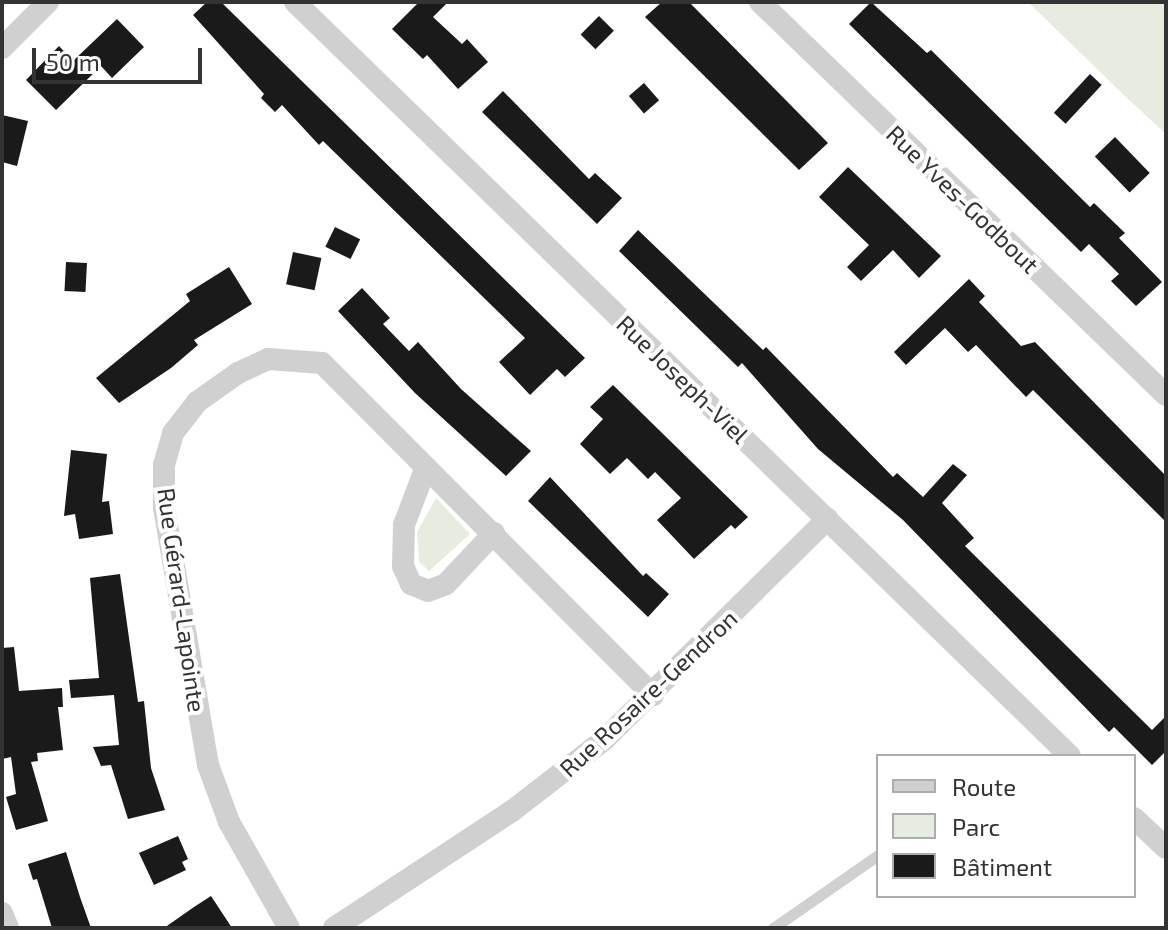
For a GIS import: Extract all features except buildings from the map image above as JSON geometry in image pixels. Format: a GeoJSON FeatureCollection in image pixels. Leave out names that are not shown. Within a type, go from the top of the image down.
{"type":"FeatureCollection","features":[{"type":"Feature","properties":{"kind":"street"},"geometry":{"type":"LineString","coordinates":[[2,48],[48,2]]}},
{"type":"Feature","properties":{"kind":"street","name":"Rue Joseph-Viel"},"geometry":{"type":"LineString","coordinates":[[295,2],[1068,754]]}},
{"type":"Feature","properties":{"kind":"street","name":"Rue Yves-Godbout"},"geometry":{"type":"LineString","coordinates":[[760,2],[1166,395]]}},
{"type":"Feature","properties":{"kind":"street","name":"Rue Gérard-Lapointe"},"geometry":{"type":"LineString","coordinates":[[289,928],[229,822],[208,765],[164,508],[164,465],[173,433],[197,402],[238,373],[268,359],[297,357],[322,363],[343,380],[653,695]]}},
{"type":"Feature","properties":{"kind":"street"},"geometry":{"type":"LineString","coordinates":[[426,467],[404,525],[403,566],[411,584],[428,591],[446,584],[494,533]]}},
{"type":"Feature","properties":{"kind":"street","name":"Rue Rosaire-Gendron"},"geometry":{"type":"LineString","coordinates":[[334,928],[512,811],[653,695],[827,519]]}},
{"type":"Feature","properties":{"kind":"street"},"geometry":{"type":"LineString","coordinates":[[1136,820],[1164,841]]}},
{"type":"Feature","properties":{"kind":"street"},"geometry":{"type":"LineString","coordinates":[[2,913],[8,928]]}},
{"type":"Feature","properties":{"kind":"lane"},"geometry":{"type":"LineString","coordinates":[[773,928],[876,856]]}},
{"type":"Feature","properties":{"kind":"green space"},"geometry":{"type":"Polygon","coordinates":[[[1028,2],[1166,2],[1166,134],[1128,99],[1028,2]]]}},
{"type":"Feature","properties":{"kind":"green space"},"geometry":{"type":"Polygon","coordinates":[[[436,498],[470,534],[429,571],[419,562],[417,532],[436,498]]]}}]}
